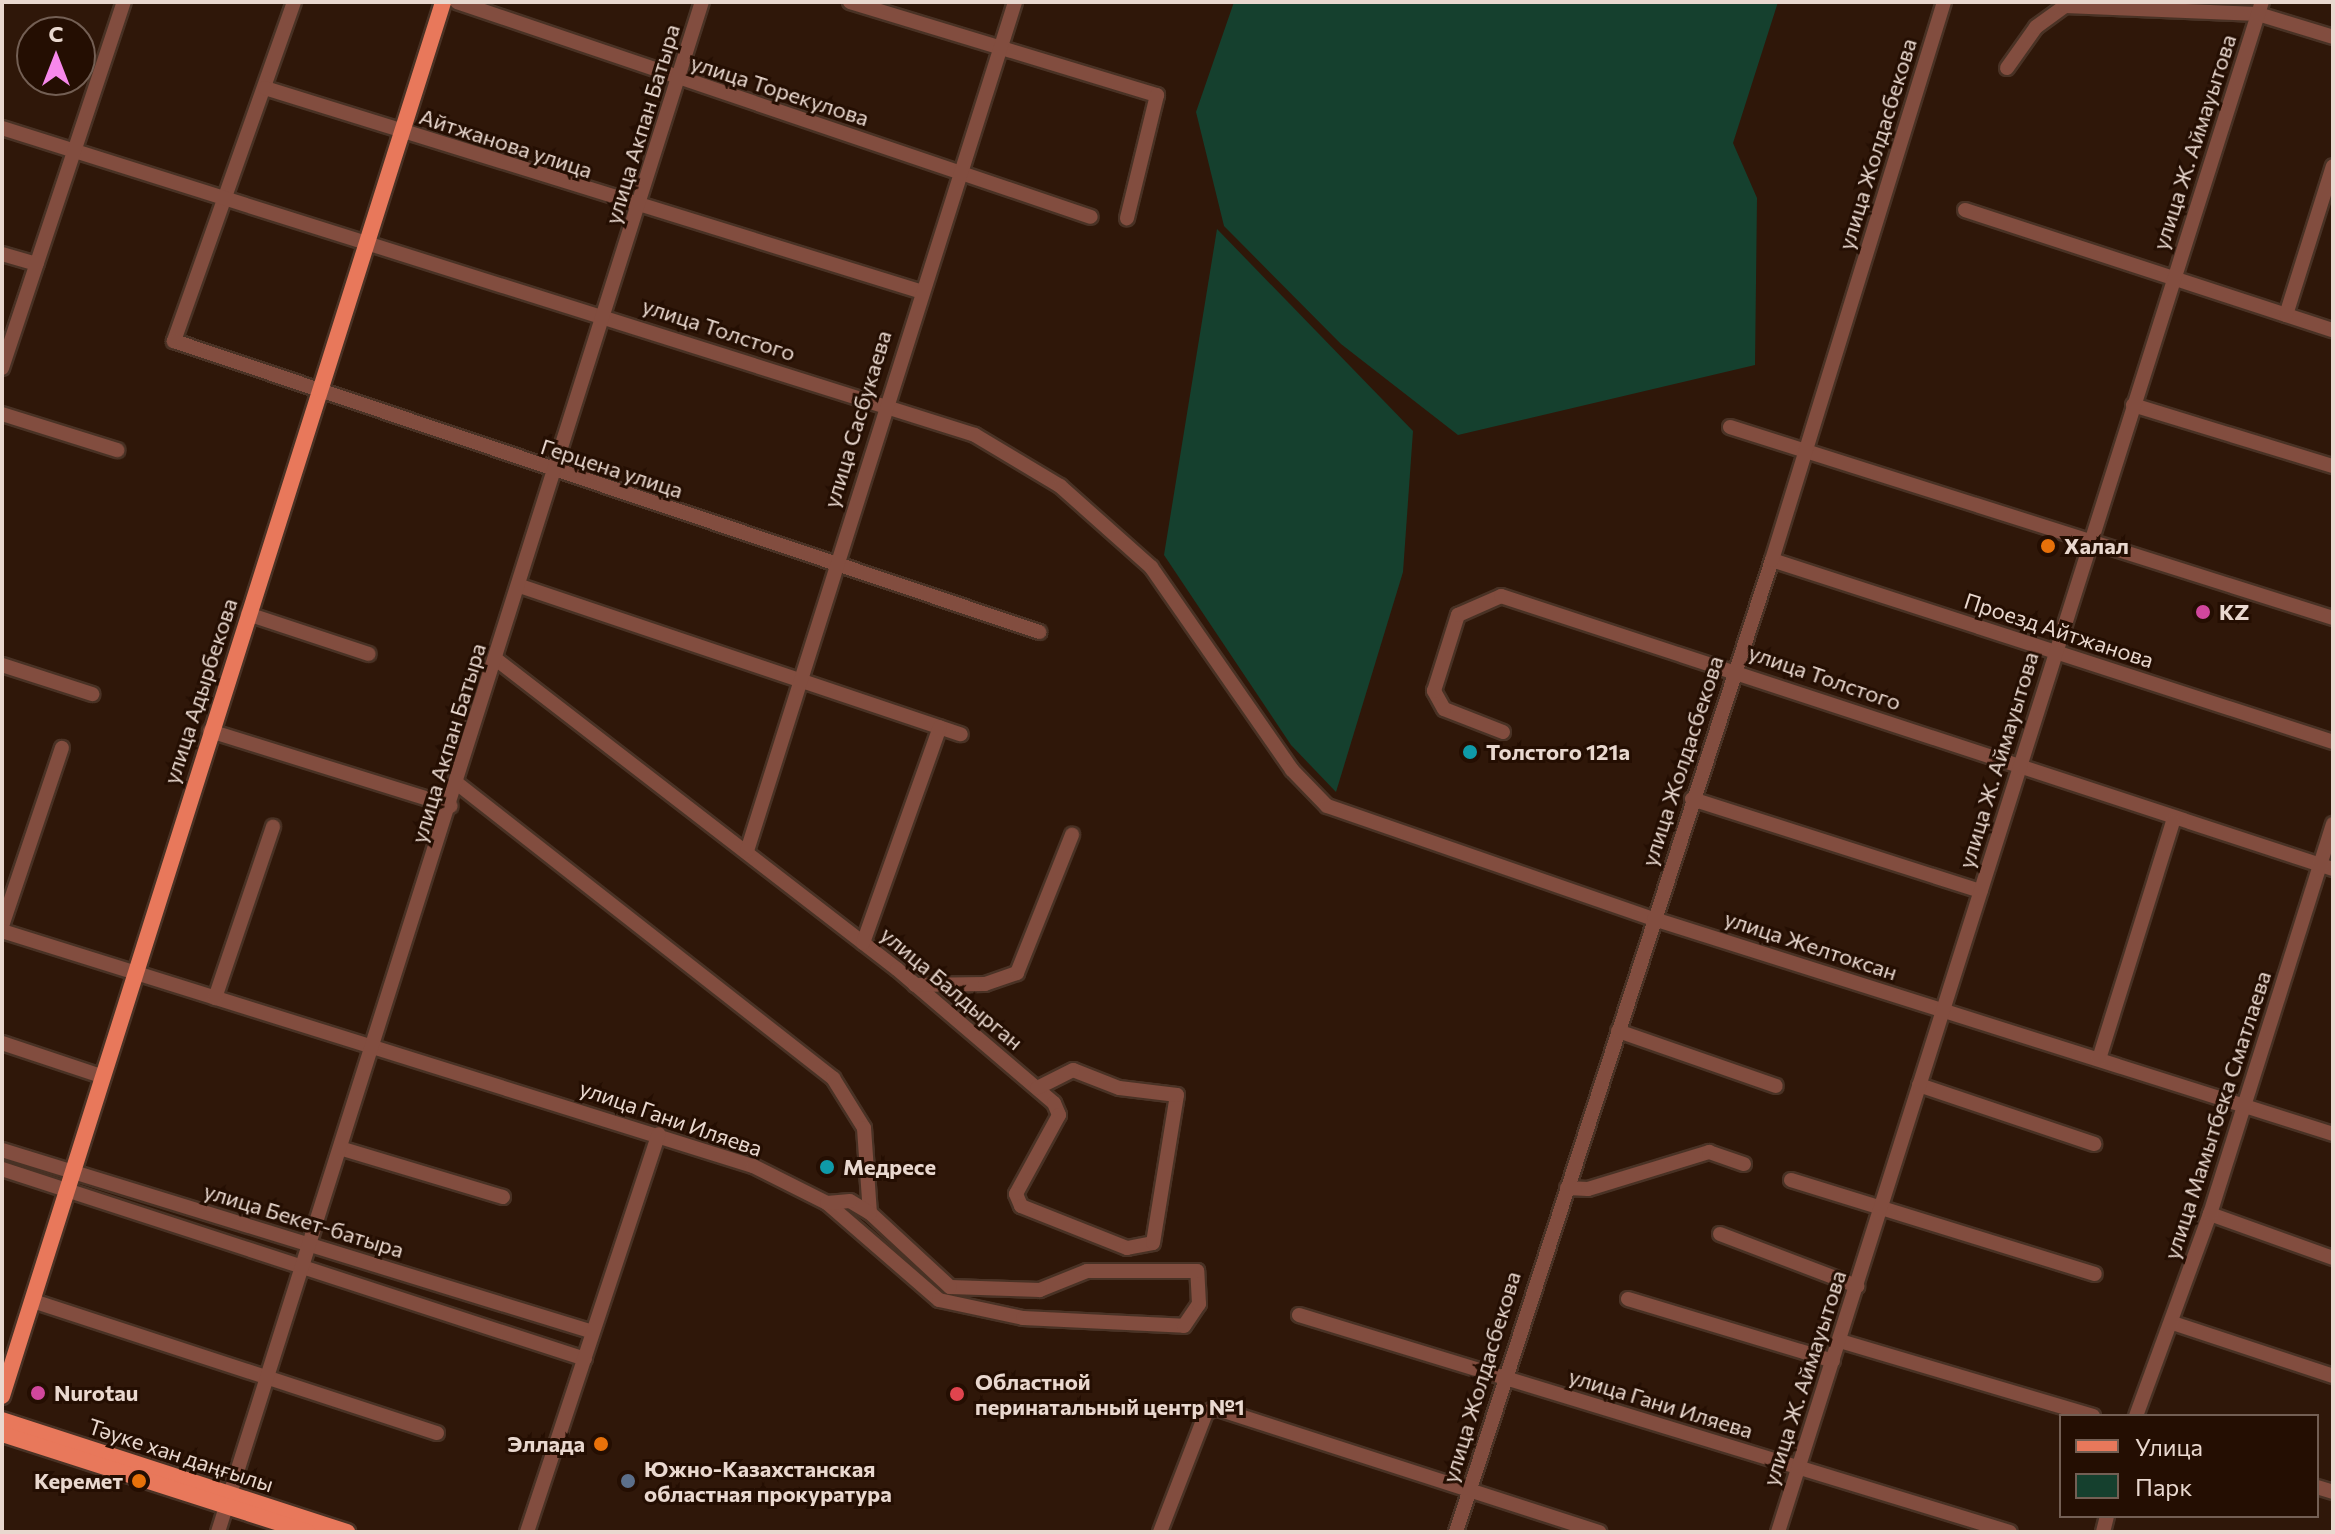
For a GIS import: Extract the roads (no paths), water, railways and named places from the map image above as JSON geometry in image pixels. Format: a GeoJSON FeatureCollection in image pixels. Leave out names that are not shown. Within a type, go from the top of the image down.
{"type":"FeatureCollection","features":[{"type":"Feature","properties":{"kind":"main road","name":"улица Адырбекова"},"geometry":{"type":"LineString","coordinates":[[2,1396],[132,972],[369,241],[443,2]]}},
{"type":"Feature","properties":{"kind":"main road","name":"Тәуке хан даңғылы"},"geometry":{"type":"LineString","coordinates":[[2,1420],[229,1500],[308,1532]]}},
{"type":"Feature","properties":{"kind":"main road","name":"Тәуке хан даңғылы"},"geometry":{"type":"LineString","coordinates":[[2,1434],[347,1532]]}},
{"type":"Feature","properties":{"kind":"street"},"geometry":{"type":"LineString","coordinates":[[2,368],[124,2]]}},
{"type":"Feature","properties":{"kind":"street"},"geometry":{"type":"LineString","coordinates":[[225,197],[294,2]]}},
{"type":"Feature","properties":{"kind":"street","name":"улица Торекулова"},"geometry":{"type":"LineString","coordinates":[[457,2],[679,81],[958,170],[1091,217]]}},
{"type":"Feature","properties":{"kind":"street","name":"улица Акпан Батыра"},"geometry":{"type":"LineString","coordinates":[[218,1532],[375,1048],[702,2]]}},
{"type":"Feature","properties":{"kind":"street"},"geometry":{"type":"LineString","coordinates":[[850,2],[1157,95],[1127,218]]}},
{"type":"Feature","properties":{"kind":"street","name":"улица Сасбукаева"},"geometry":{"type":"LineString","coordinates":[[747,851],[837,566],[882,405],[1015,2]]}},
{"type":"Feature","properties":{"kind":"street","name":"улица Жолдасбекова"},"geometry":{"type":"LineString","coordinates":[[1456,1532],[1734,668],[1772,560],[1944,2]]}},
{"type":"Feature","properties":{"kind":"street"},"geometry":{"type":"LineString","coordinates":[[2007,68],[2036,27],[2065,6],[2260,8],[2333,37]]}},
{"type":"Feature","properties":{"kind":"street","name":"улица Ж. Аймауытова"},"geometry":{"type":"LineString","coordinates":[[1778,1532],[2260,8]]}},
{"type":"Feature","properties":{"kind":"street","name":"Айтжанова улица"},"geometry":{"type":"LineString","coordinates":[[265,88],[639,209],[919,291]]}},
{"type":"Feature","properties":{"kind":"street","name":"улица Толстого"},"geometry":{"type":"LineString","coordinates":[[2,128],[605,316],[882,405],[1002,449],[1109,527],[1151,567],[1292,770]]}},
{"type":"Feature","properties":{"kind":"street"},"geometry":{"type":"LineString","coordinates":[[2286,315],[2330,186],[2333,166]]}},
{"type":"Feature","properties":{"kind":"street","name":"Герцена улица"},"geometry":{"type":"LineString","coordinates":[[225,197],[174,341],[556,473],[1039,632]]}},
{"type":"Feature","properties":{"kind":"street"},"geometry":{"type":"LineString","coordinates":[[1965,210],[2333,330]]}},
{"type":"Feature","properties":{"kind":"street"},"geometry":{"type":"LineString","coordinates":[[2,254],[37,264]]}},
{"type":"Feature","properties":{"kind":"street"},"geometry":{"type":"LineString","coordinates":[[2133,405],[2333,466]]}},
{"type":"Feature","properties":{"kind":"street"},"geometry":{"type":"LineString","coordinates":[[2,414],[117,450]]}},
{"type":"Feature","properties":{"kind":"street"},"geometry":{"type":"LineString","coordinates":[[1730,427],[1808,446],[2333,618]]}},
{"type":"Feature","properties":{"kind":"street","name":"Проезд Айтжанова"},"geometry":{"type":"LineString","coordinates":[[1772,560],[2333,742]]}},
{"type":"Feature","properties":{"kind":"street"},"geometry":{"type":"LineString","coordinates":[[520,586],[800,683],[961,734]]}},
{"type":"Feature","properties":{"kind":"street","name":"улица Толстого"},"geometry":{"type":"LineString","coordinates":[[1503,732],[1444,709],[1434,691],[1458,615],[1501,596],[1734,668],[2173,821],[2327,867]]}},
{"type":"Feature","properties":{"kind":"street"},"geometry":{"type":"LineString","coordinates":[[248,614],[369,654]]}},
{"type":"Feature","properties":{"kind":"street","name":"улица Балдырган"},"geometry":{"type":"LineString","coordinates":[[497,660],[747,851],[915,985],[1037,1088],[1059,1115],[1016,1201],[1074,1233],[1127,1248],[1156,1237],[1177,1095],[1119,1088],[1073,1070],[1037,1088]]}},
{"type":"Feature","properties":{"kind":"street"},"geometry":{"type":"LineString","coordinates":[[2,665],[92,694]]}},
{"type":"Feature","properties":{"kind":"street"},"geometry":{"type":"LineString","coordinates":[[863,943],[940,727]]}},
{"type":"Feature","properties":{"kind":"street"},"geometry":{"type":"LineString","coordinates":[[210,731],[451,806]]}},
{"type":"Feature","properties":{"kind":"street"},"geometry":{"type":"LineString","coordinates":[[2,928],[62,748]]}},
{"type":"Feature","properties":{"kind":"street","name":"улица Желтоксан"},"geometry":{"type":"LineString","coordinates":[[1292,770],[1320,800],[1350,817],[1654,919],[2333,1134]]}},
{"type":"Feature","properties":{"kind":"street"},"geometry":{"type":"LineString","coordinates":[[458,784],[833,1078],[864,1128],[872,1216]]}},
{"type":"Feature","properties":{"kind":"street"},"geometry":{"type":"LineString","coordinates":[[1692,799],[1981,891]]}},
{"type":"Feature","properties":{"kind":"street"},"geometry":{"type":"LineString","coordinates":[[2099,1059],[2173,821]]}},
{"type":"Feature","properties":{"kind":"street","name":"улица Мамытбека Сматлаева"},"geometry":{"type":"LineString","coordinates":[[2137,1414],[2173,1323],[2242,1105],[2327,867],[2333,824]]}},
{"type":"Feature","properties":{"kind":"street"},"geometry":{"type":"LineString","coordinates":[[215,998],[273,827]]}},
{"type":"Feature","properties":{"kind":"street"},"geometry":{"type":"LineString","coordinates":[[915,985],[1003,982],[1017,973],[1072,835]]}},
{"type":"Feature","properties":{"kind":"street","name":"улица Гани Иляева"},"geometry":{"type":"LineString","coordinates":[[2,928],[132,972],[659,1134],[753,1166],[827,1203],[939,1300],[1023,1318],[1184,1326],[1199,1304],[1197,1271],[1087,1271],[1040,1290],[950,1287],[872,1216]]}},
{"type":"Feature","properties":{"kind":"street"},"geometry":{"type":"LineString","coordinates":[[1618,1031],[1776,1086]]}},
{"type":"Feature","properties":{"kind":"street"},"geometry":{"type":"LineString","coordinates":[[2,1043],[101,1076]]}},
{"type":"Feature","properties":{"kind":"street"},"geometry":{"type":"LineString","coordinates":[[1919,1085],[2094,1144]]}},
{"type":"Feature","properties":{"kind":"street"},"geometry":{"type":"LineString","coordinates":[[527,1532],[659,1134]]}},
{"type":"Feature","properties":{"kind":"street"},"geometry":{"type":"LineString","coordinates":[[343,1149],[503,1197]]}},
{"type":"Feature","properties":{"kind":"street","name":"улица Бекет-батыра"},"geometry":{"type":"LineString","coordinates":[[2,1150],[593,1332]]}},
{"type":"Feature","properties":{"kind":"street"},"geometry":{"type":"LineString","coordinates":[[1567,1188],[1588,1189],[1709,1152],[1744,1164]]}},
{"type":"Feature","properties":{"kind":"street","name":"улица Бекет-батыра"},"geometry":{"type":"LineString","coordinates":[[2,1169],[585,1359]]}},
{"type":"Feature","properties":{"kind":"street"},"geometry":{"type":"LineString","coordinates":[[1791,1180],[2095,1274]]}},
{"type":"Feature","properties":{"kind":"street"},"geometry":{"type":"LineString","coordinates":[[827,1203],[850,1201],[872,1216]]}},
{"type":"Feature","properties":{"kind":"street"},"geometry":{"type":"LineString","coordinates":[[2210,1214],[2333,1258]]}},
{"type":"Feature","properties":{"kind":"street"},"geometry":{"type":"LineString","coordinates":[[1720,1234],[1857,1286]]}},
{"type":"Feature","properties":{"kind":"street"},"geometry":{"type":"LineString","coordinates":[[1628,1299],[1833,1361]]}},
{"type":"Feature","properties":{"kind":"street"},"geometry":{"type":"LineString","coordinates":[[33,1301],[437,1433]]}},
{"type":"Feature","properties":{"kind":"street","name":"улица Гани Иляева"},"geometry":{"type":"LineString","coordinates":[[1299,1315],[2010,1532]]}},
{"type":"Feature","properties":{"kind":"street"},"geometry":{"type":"LineString","coordinates":[[2173,1323],[2333,1376]]}},
{"type":"Feature","properties":{"kind":"street"},"geometry":{"type":"LineString","coordinates":[[1840,1341],[2086,1414]]}},
{"type":"Feature","properties":{"kind":"street"},"geometry":{"type":"LineString","coordinates":[[1165,1531],[1206,1413],[1228,1409],[1469,1492],[1600,1532]]}},
{"type":"Feature","properties":{"kind":"place","name":"Халал"},"geometry":{"type":"Point","coordinates":[2048,546]}},
{"type":"Feature","properties":{"kind":"place","name":"KZ"},"geometry":{"type":"Point","coordinates":[2203,612]}},
{"type":"Feature","properties":{"kind":"place","name":"Толстого 121а"},"geometry":{"type":"Point","coordinates":[1470,752]}},
{"type":"Feature","properties":{"kind":"place","name":"Медресе"},"geometry":{"type":"Point","coordinates":[827,1167]}},
{"type":"Feature","properties":{"kind":"place","name":"Nurotau"},"geometry":{"type":"Point","coordinates":[38,1393]}},
{"type":"Feature","properties":{"kind":"place","name":"Областной перинатальный центр №1"},"geometry":{"type":"Point","coordinates":[957,1394]}},
{"type":"Feature","properties":{"kind":"place","name":"Эллада"},"geometry":{"type":"Point","coordinates":[601,1444]}},
{"type":"Feature","properties":{"kind":"place","name":"Керемет"},"geometry":{"type":"Point","coordinates":[139,1481]}},
{"type":"Feature","properties":{"kind":"place","name":"Южно-Казахстанская областная прокуратура"},"geometry":{"type":"Point","coordinates":[628,1481]}}]}
